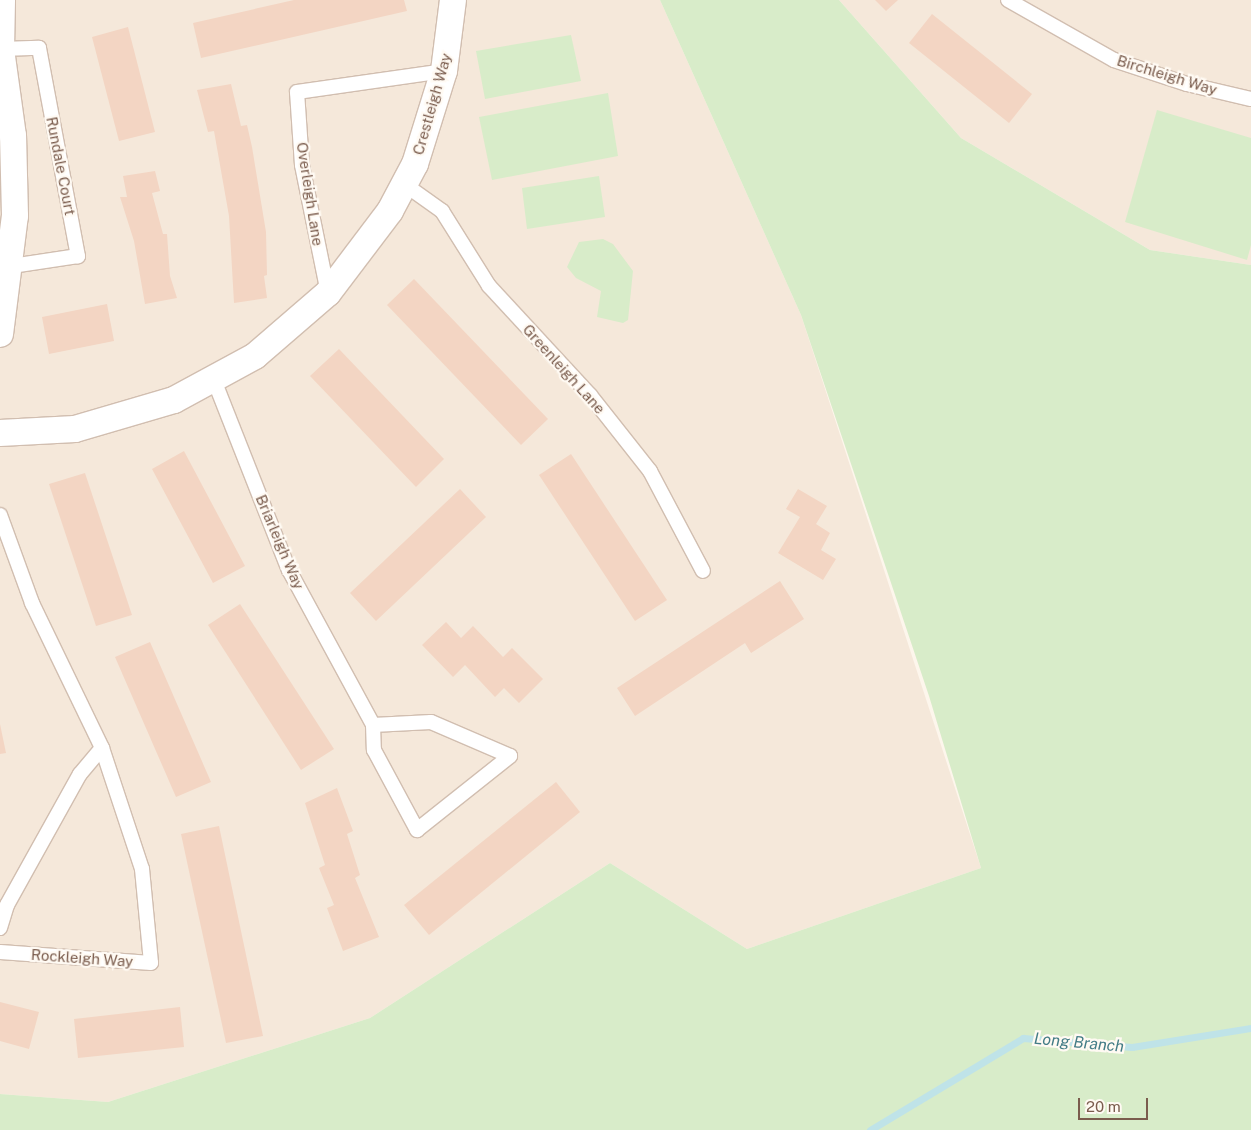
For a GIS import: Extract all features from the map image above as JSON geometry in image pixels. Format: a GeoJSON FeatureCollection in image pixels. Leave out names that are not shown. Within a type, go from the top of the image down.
{"type":"FeatureCollection","features":[{"type":"Feature","properties":{"kind":"street"},"geometry":{"type":"LineString","coordinates":[[0,334],[12,266],[15,216],[5,116],[1,49],[2,0]]}},
{"type":"Feature","properties":{"kind":"street","name":"Crestleigh Way"},"geometry":{"type":"LineString","coordinates":[[0,433],[50,432],[123,418],[214,380],[255,356],[328,293],[365,248],[404,184],[429,126],[444,71],[453,0]]}},
{"type":"Feature","properties":{"kind":"lane","name":"Birchleigh Way"},"geometry":{"type":"LineString","coordinates":[[1008,0],[1114,60],[1187,84],[1251,99]]}},
{"type":"Feature","properties":{"kind":"lane","name":"Rundale Court"},"geometry":{"type":"LineString","coordinates":[[1,49],[39,48],[78,256],[12,266]]}},
{"type":"Feature","properties":{"kind":"lane","name":"Overleigh Lane"},"geometry":{"type":"LineString","coordinates":[[328,293],[302,165],[298,92],[444,71]]}},
{"type":"Feature","properties":{"kind":"lane","name":"Greenleigh Lane"},"geometry":{"type":"LineString","coordinates":[[404,184],[442,211],[489,286],[590,395],[650,471],[703,571]]}},
{"type":"Feature","properties":{"kind":"lane","name":"Briarleigh Way"},"geometry":{"type":"LineString","coordinates":[[214,380],[289,570],[373,725]]}},
{"type":"Feature","properties":{"kind":"lane","name":"Rockleigh Way"},"geometry":{"type":"LineString","coordinates":[[0,515],[32,603],[102,748],[142,869],[151,963],[0,952]]}},
{"type":"Feature","properties":{"kind":"lane"},"geometry":{"type":"LineString","coordinates":[[431,722],[510,756],[417,830],[374,750],[373,725],[431,722]]}},
{"type":"Feature","properties":{"kind":"lane"},"geometry":{"type":"LineString","coordinates":[[0,928],[7,905],[80,774],[102,748]]}},
{"type":"Feature","properties":{"kind":"shaded area"},"geometry":{"type":"Polygon","coordinates":[[[0,0],[660,0],[801,315],[981,868],[747,949],[610,863],[370,1018],[108,1102],[0,1094],[0,0]]]}},
{"type":"Feature","properties":{"kind":"shaded area"},"geometry":{"type":"Polygon","coordinates":[[[839,0],[1251,0],[1251,265],[1150,250],[961,138],[839,0]]]}},
{"type":"Feature","properties":{"kind":"green space"},"geometry":{"type":"Polygon","coordinates":[[[660,0],[839,0],[961,138],[1150,250],[1251,265],[1251,1130],[0,1130],[0,1094],[108,1102],[370,1018],[610,863],[747,949],[981,868],[929,696],[801,315],[660,0]]]}},
{"type":"Feature","properties":{"kind":"green space"},"geometry":{"type":"Polygon","coordinates":[[[571,35],[581,81],[485,99],[476,51],[571,35]]]}},
{"type":"Feature","properties":{"kind":"green space"},"geometry":{"type":"Polygon","coordinates":[[[608,93],[618,156],[492,180],[479,117],[608,93]]]}},
{"type":"Feature","properties":{"kind":"green space"},"geometry":{"type":"Polygon","coordinates":[[[1157,110],[1251,138],[1251,245],[1247,260],[1125,222],[1157,110]]]}},
{"type":"Feature","properties":{"kind":"green space"},"geometry":{"type":"Polygon","coordinates":[[[599,176],[605,217],[527,229],[522,188],[599,176]]]}},
{"type":"Feature","properties":{"kind":"green space"},"geometry":{"type":"Polygon","coordinates":[[[603,239],[613,244],[633,271],[628,320],[623,323],[597,317],[601,291],[576,278],[567,267],[579,242],[603,239]]]}},
{"type":"Feature","properties":{"kind":"building"},"geometry":{"type":"Polygon","coordinates":[[[294,0],[404,0],[407,11],[201,58],[193,23],[294,0]]]}},
{"type":"Feature","properties":{"kind":"building"},"geometry":{"type":"Polygon","coordinates":[[[875,0],[898,0],[886,11],[875,0]]]}},
{"type":"Feature","properties":{"kind":"building"},"geometry":{"type":"Polygon","coordinates":[[[932,14],[1032,94],[1009,123],[909,43],[932,14]]]}},
{"type":"Feature","properties":{"kind":"building"},"geometry":{"type":"Polygon","coordinates":[[[128,27],[155,132],[119,141],[92,37],[128,27]]]}},
{"type":"Feature","properties":{"kind":"building"},"geometry":{"type":"Polygon","coordinates":[[[231,84],[241,126],[247,125],[252,147],[266,232],[267,275],[264,276],[267,298],[234,303],[229,216],[214,131],[208,132],[197,90],[231,84]]]}},
{"type":"Feature","properties":{"kind":"building"},"geometry":{"type":"Polygon","coordinates":[[[155,171],[160,191],[152,193],[163,234],[167,234],[170,276],[177,298],[145,304],[134,241],[120,197],[127,197],[123,176],[155,171]]]}},
{"type":"Feature","properties":{"kind":"building"},"geometry":{"type":"Polygon","coordinates":[[[414,279],[548,419],[521,445],[387,305],[414,279]]]}},
{"type":"Feature","properties":{"kind":"building"},"geometry":{"type":"Polygon","coordinates":[[[107,304],[114,341],[49,354],[42,317],[107,304]]]}},
{"type":"Feature","properties":{"kind":"building"},"geometry":{"type":"Polygon","coordinates":[[[339,349],[444,459],[416,487],[310,376],[339,349]]]}},
{"type":"Feature","properties":{"kind":"building"},"geometry":{"type":"Polygon","coordinates":[[[184,451],[245,566],[213,583],[152,469],[184,451]]]}},
{"type":"Feature","properties":{"kind":"building"},"geometry":{"type":"Polygon","coordinates":[[[571,454],[667,600],[635,621],[539,475],[571,454]]]}},
{"type":"Feature","properties":{"kind":"building"},"geometry":{"type":"Polygon","coordinates":[[[85,473],[132,615],[96,626],[49,484],[85,473]]]}},
{"type":"Feature","properties":{"kind":"building"},"geometry":{"type":"Polygon","coordinates":[[[460,489],[486,517],[376,621],[350,593],[460,489]]]}},
{"type":"Feature","properties":{"kind":"building"},"geometry":{"type":"Polygon","coordinates":[[[798,489],[827,506],[816,524],[830,533],[821,550],[836,559],[823,580],[778,553],[800,517],[786,509],[798,489]]]}},
{"type":"Feature","properties":{"kind":"building"},"geometry":{"type":"Polygon","coordinates":[[[780,581],[804,619],[751,653],[745,643],[635,716],[617,688],[780,581]]]}},
{"type":"Feature","properties":{"kind":"building"},"geometry":{"type":"Polygon","coordinates":[[[240,604],[334,749],[301,770],[208,625],[240,604]]]}},
{"type":"Feature","properties":{"kind":"building"},"geometry":{"type":"Polygon","coordinates":[[[446,622],[461,638],[473,626],[503,657],[512,648],[543,679],[519,703],[504,688],[495,697],[465,665],[453,677],[422,645],[446,622]]]}},
{"type":"Feature","properties":{"kind":"building"},"geometry":{"type":"Polygon","coordinates":[[[150,642],[211,782],[176,797],[115,657],[150,642]]]}},
{"type":"Feature","properties":{"kind":"building"},"geometry":{"type":"Polygon","coordinates":[[[0,724],[6,753],[0,754],[0,724]]]}},
{"type":"Feature","properties":{"kind":"building"},"geometry":{"type":"Polygon","coordinates":[[[556,782],[580,812],[429,935],[404,905],[556,782]]]}},
{"type":"Feature","properties":{"kind":"building"},"geometry":{"type":"Polygon","coordinates":[[[337,788],[353,831],[347,834],[360,875],[355,878],[379,937],[343,951],[327,908],[334,905],[319,868],[325,865],[305,803],[337,788]]]}},
{"type":"Feature","properties":{"kind":"building"},"geometry":{"type":"Polygon","coordinates":[[[219,826],[263,1036],[226,1043],[181,834],[219,826]]]}},
{"type":"Feature","properties":{"kind":"building"},"geometry":{"type":"Polygon","coordinates":[[[0,1002],[39,1012],[29,1049],[0,1041],[0,1002]]]}},
{"type":"Feature","properties":{"kind":"building"},"geometry":{"type":"Polygon","coordinates":[[[180,1007],[184,1047],[78,1058],[74,1019],[180,1007]]]}},
{"type":"Feature","properties":{"kind":"waterway","name":"Long Branch"},"geometry":{"type":"LineString","coordinates":[[870,1130],[1023,1038],[1132,1047],[1251,1028]]}}]}
